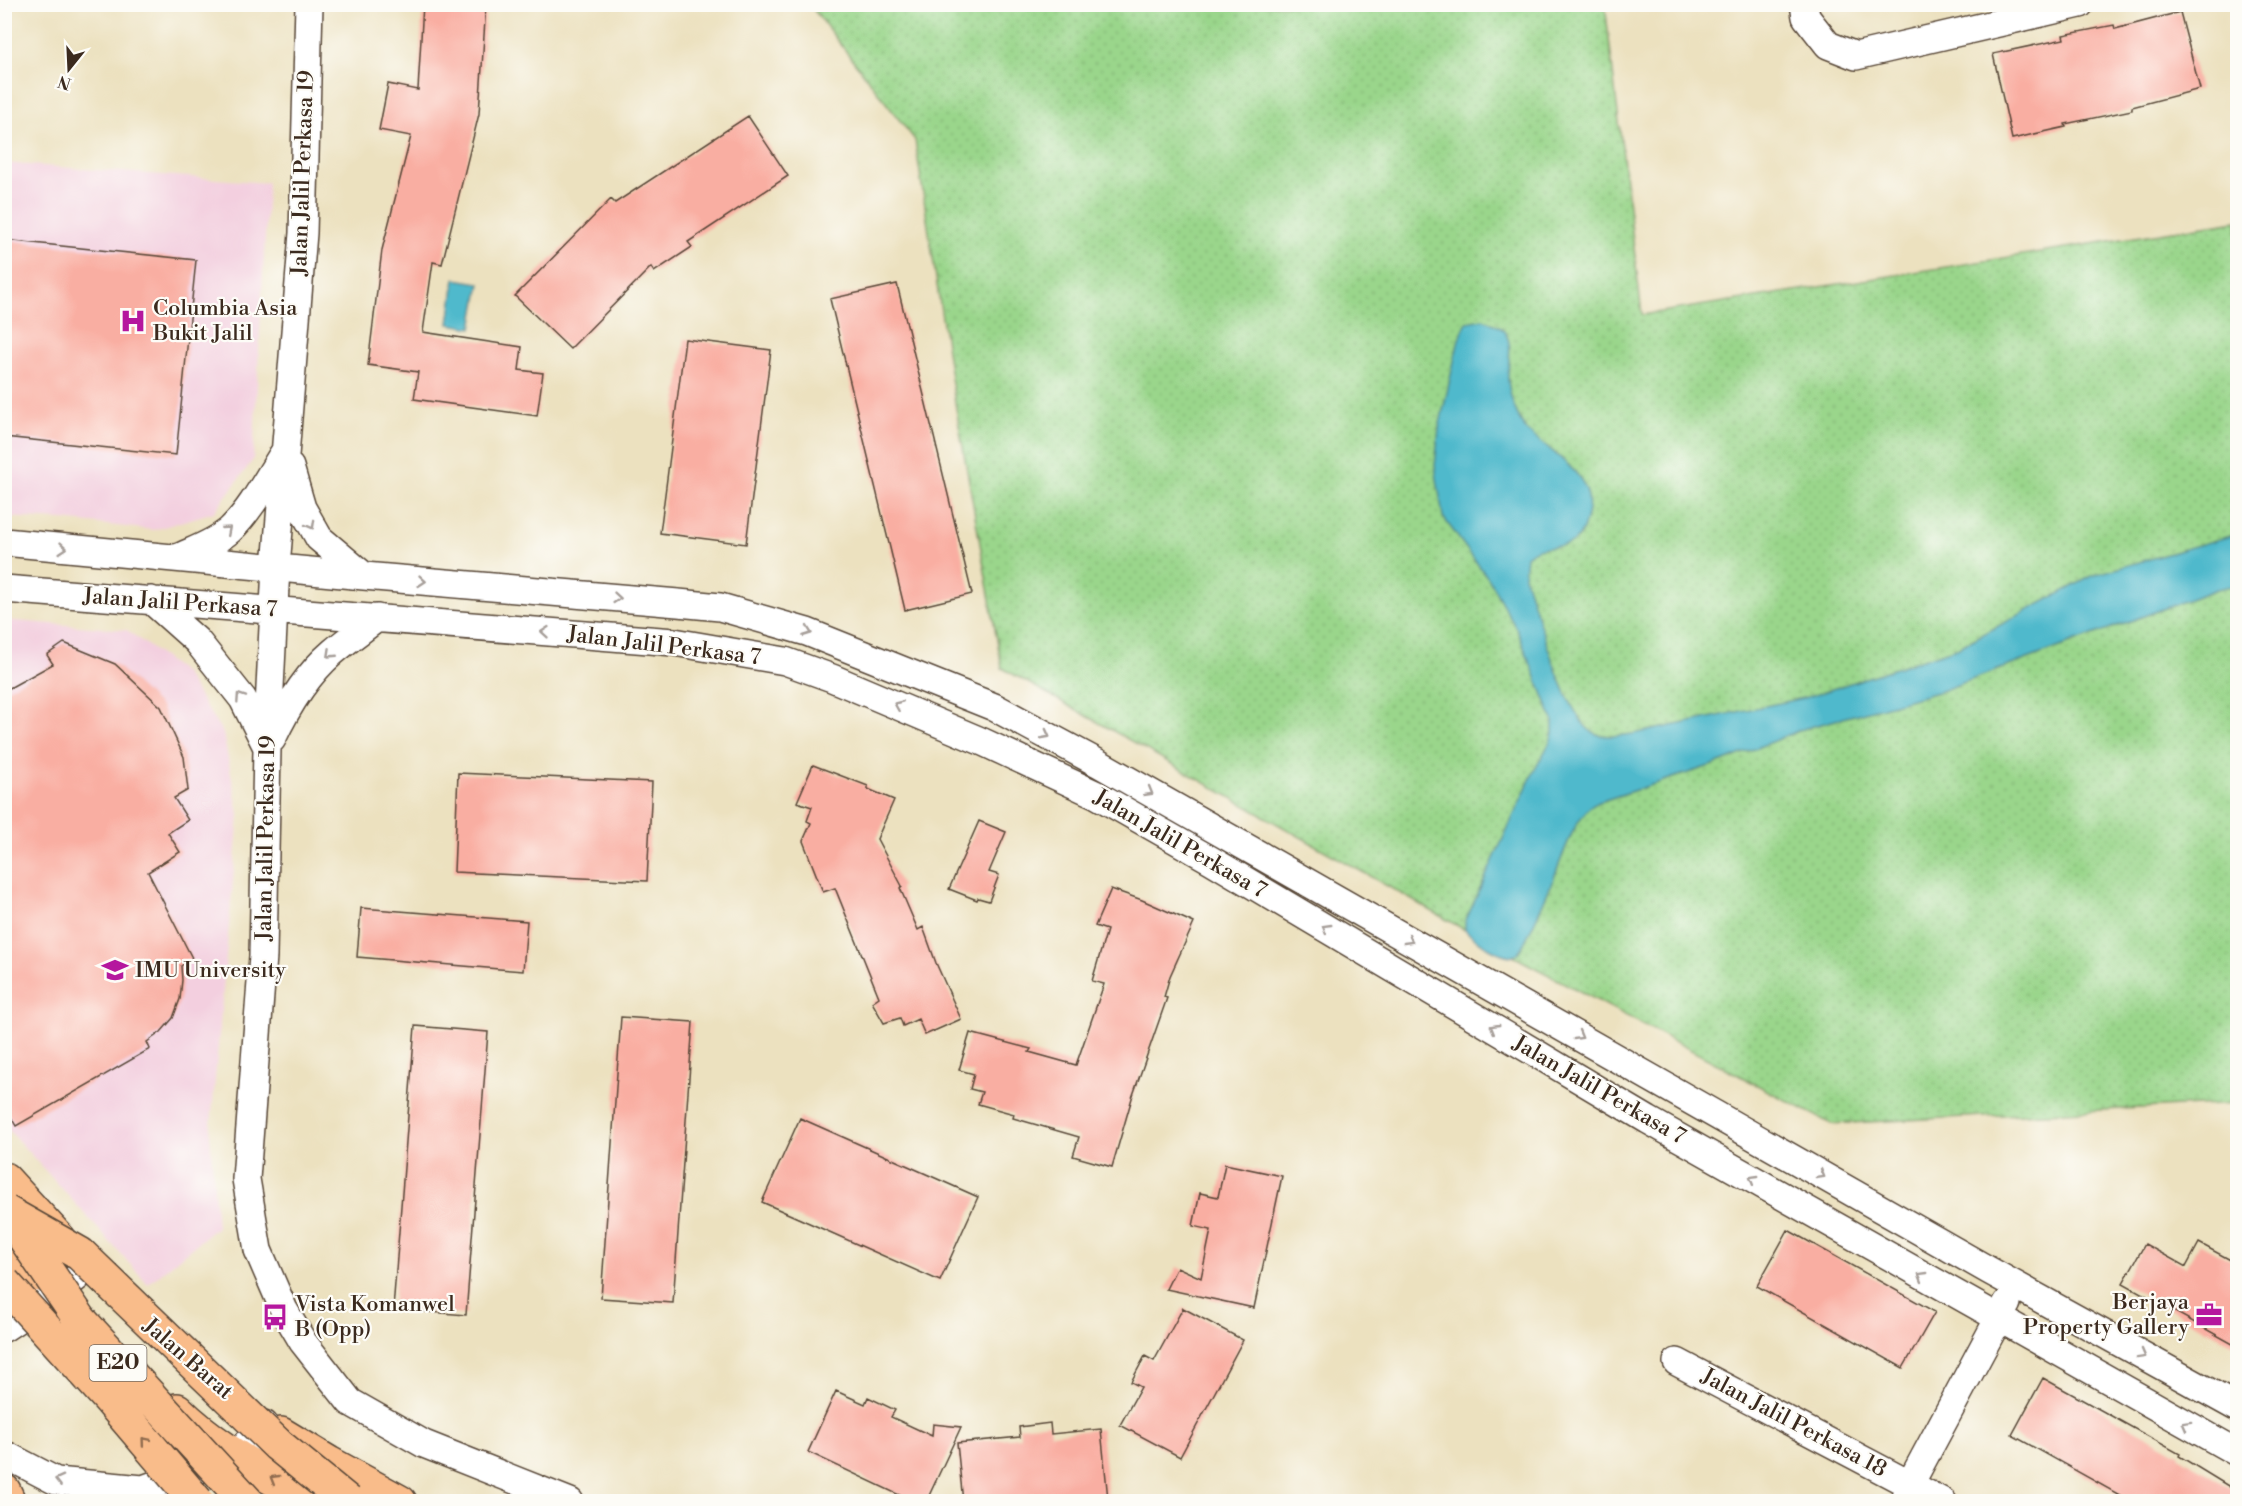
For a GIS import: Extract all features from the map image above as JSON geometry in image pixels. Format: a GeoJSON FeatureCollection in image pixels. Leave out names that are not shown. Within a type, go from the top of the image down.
{"type":"FeatureCollection","features":[{"type":"Feature","properties":{"kind":"main road","name":"Jalan Barat"},"geometry":{"type":"LineString","coordinates":[[4,1179],[87,1269],[182,1355],[264,1424],[400,1502]]}},
{"type":"Feature","properties":{"kind":"main road","name":"Jalan Barat"},"geometry":{"type":"LineString","coordinates":[[5,1220],[57,1293],[190,1424],[312,1502]]}},
{"type":"Feature","properties":{"kind":"main road","name":"E20"},"geometry":{"type":"LineString","coordinates":[[5,1220],[81,1321],[247,1502]]}},
{"type":"Feature","properties":{"kind":"main road"},"geometry":{"type":"LineString","coordinates":[[5,1220],[80,1254],[278,1445],[348,1502]]}},
{"type":"Feature","properties":{"kind":"main road","name":"E20"},"geometry":{"type":"LineString","coordinates":[[4,1283],[111,1401],[197,1502]]}},
{"type":"Feature","properties":{"kind":"main road"},"geometry":{"type":"LineString","coordinates":[[4,1491],[9,1502]]}},
{"type":"Feature","properties":{"kind":"street","name":"Jalan Jalil Perkasa 19"},"geometry":{"type":"LineString","coordinates":[[309,4],[303,233],[276,567],[267,748],[263,956],[246,1179],[258,1250],[284,1310],[303,1342],[350,1402],[424,1444],[570,1502]]}},
{"type":"Feature","properties":{"kind":"street"},"geometry":{"type":"LineString","coordinates":[[1804,4],[1806,17],[1828,45],[1856,56],[2080,4]]}},
{"type":"Feature","properties":{"kind":"street"},"geometry":{"type":"LineString","coordinates":[[177,558],[214,541],[230,530],[249,507],[285,450]]}},
{"type":"Feature","properties":{"kind":"street"},"geometry":{"type":"LineString","coordinates":[[285,450],[302,508],[319,538],[364,576]]}},
{"type":"Feature","properties":{"kind":"street","name":"Jalan Jalil Perkasa 7"},"geometry":{"type":"LineString","coordinates":[[4,542],[720,608],[807,632],[994,707],[1108,769],[2017,1286],[2238,1408]]}},
{"type":"Feature","properties":{"kind":"street","name":"Jalan Jalil Perkasa 7"},"geometry":{"type":"LineString","coordinates":[[4,589],[674,642],[786,662],[832,678],[983,742],[1097,795],[1211,860],[1648,1120],[2238,1453]]}},
{"type":"Feature","properties":{"kind":"street"},"geometry":{"type":"LineString","coordinates":[[151,600],[197,641],[243,699],[267,748]]}},
{"type":"Feature","properties":{"kind":"street"},"geometry":{"type":"LineString","coordinates":[[267,748],[286,710],[310,675],[332,652],[377,618]]}},
{"type":"Feature","properties":{"kind":"street"},"geometry":{"type":"LineString","coordinates":[[4,1329],[57,1293],[87,1269]]}},
{"type":"Feature","properties":{"kind":"street"},"geometry":{"type":"LineString","coordinates":[[1907,1493],[2017,1286]]}},
{"type":"Feature","properties":{"kind":"street","name":"Jalan Jalil Perkasa 18"},"geometry":{"type":"LineString","coordinates":[[1677,1362],[1907,1493],[1943,1502]]}},
{"type":"Feature","properties":{"kind":"street"},"geometry":{"type":"LineString","coordinates":[[4,1454],[56,1481],[143,1489],[237,1456],[264,1424]]}},
{"type":"Feature","properties":{"kind":"shaded area","name":"Columbia Asia Bukit Jalil"},"geometry":{"type":"Polygon","coordinates":[[[4,163],[268,183],[253,460],[214,512],[154,530],[62,520],[5,517],[4,163]]]}},
{"type":"Feature","properties":{"kind":"shaded area","name":"IMU University"},"geometry":{"type":"Polygon","coordinates":[[[4,620],[127,630],[184,673],[223,733],[239,814],[210,1135],[217,1227],[148,1284],[5,1126],[4,620]]]}},
{"type":"Feature","properties":{"kind":"green space"},"geometry":{"type":"Polygon","coordinates":[[[810,5],[1605,5],[1642,315],[2237,221],[2237,1103],[1831,1124],[1515,957],[1500,953],[1465,930],[1002,668],[954,397],[915,140],[810,5]]]}},
{"type":"Feature","properties":{"kind":"water"},"geometry":{"type":"Polygon","coordinates":[[[455,279],[480,283],[472,328],[449,324],[455,279]]]}},
{"type":"Feature","properties":{"kind":"water"},"geometry":{"type":"Polygon","coordinates":[[[1483,319],[1499,327],[1507,335],[1510,347],[1508,373],[1510,392],[1523,425],[1529,433],[1569,465],[1586,490],[1588,510],[1584,527],[1578,537],[1571,543],[1545,547],[1526,556],[1524,576],[1562,684],[1582,722],[1597,734],[1615,736],[1638,733],[1808,697],[1959,647],[2094,575],[2237,534],[2237,585],[2217,589],[1941,691],[1803,729],[1722,762],[1593,804],[1579,821],[1569,840],[1518,954],[1513,956],[1499,953],[1465,930],[1465,922],[1533,773],[1550,742],[1553,720],[1517,630],[1488,578],[1443,517],[1435,466],[1439,428],[1459,339],[1467,322],[1483,319]]]}},
{"type":"Feature","properties":{"kind":"building"},"geometry":{"type":"Polygon","coordinates":[[[423,4],[486,4],[479,114],[442,264],[433,262],[423,332],[522,347],[519,370],[543,373],[537,416],[414,399],[418,372],[368,365],[382,250],[411,136],[379,130],[388,84],[418,90],[423,4]]]}},
{"type":"Feature","properties":{"kind":"building"},"geometry":{"type":"Polygon","coordinates":[[[2180,12],[2200,89],[2132,107],[2132,110],[2065,124],[2066,127],[2012,139],[1993,54],[2064,39],[2063,35],[2114,25],[2115,29],[2180,12]]]}},
{"type":"Feature","properties":{"kind":"building"},"geometry":{"type":"Polygon","coordinates":[[[748,116],[788,176],[688,242],[692,247],[654,272],[651,267],[570,349],[515,296],[611,199],[615,203],[748,116]]]}},
{"type":"Feature","properties":{"kind":"building"},"geometry":{"type":"Polygon","coordinates":[[[4,240],[196,260],[176,455],[4,437],[4,240]]]}},
{"type":"Feature","properties":{"kind":"building"},"geometry":{"type":"Polygon","coordinates":[[[897,284],[972,594],[905,610],[830,299],[897,284]]]}},
{"type":"Feature","properties":{"kind":"building"},"geometry":{"type":"Polygon","coordinates":[[[685,339],[771,350],[746,544],[660,533],[685,339]]]}},
{"type":"Feature","properties":{"kind":"building"},"geometry":{"type":"Polygon","coordinates":[[[64,643],[115,664],[161,707],[184,757],[188,790],[174,798],[188,820],[168,833],[180,852],[148,872],[192,958],[181,966],[180,999],[173,1018],[161,1032],[147,1042],[150,1049],[16,1126],[4,1105],[4,691],[53,664],[47,655],[64,643]]]}},
{"type":"Feature","properties":{"kind":"building"},"geometry":{"type":"Polygon","coordinates":[[[813,765],[868,786],[868,789],[894,800],[877,839],[902,886],[900,888],[918,930],[923,927],[961,1019],[925,1035],[918,1019],[903,1026],[900,1018],[884,1023],[872,1002],[879,997],[835,888],[823,892],[803,841],[811,823],[807,821],[812,807],[797,802],[813,765]]]}},
{"type":"Feature","properties":{"kind":"building"},"geometry":{"type":"Polygon","coordinates":[[[458,773],[652,782],[647,881],[454,872],[458,773]]]}},
{"type":"Feature","properties":{"kind":"building"},"geometry":{"type":"Polygon","coordinates":[[[979,821],[1006,832],[989,872],[999,875],[989,901],[978,898],[977,900],[949,889],[979,821]]]}},
{"type":"Feature","properties":{"kind":"building"},"geometry":{"type":"Polygon","coordinates":[[[1111,889],[1194,923],[1170,976],[1164,997],[1167,998],[1132,1098],[1112,1167],[1073,1156],[1079,1137],[1013,1118],[1014,1114],[978,1104],[982,1092],[970,1089],[974,1074],[959,1070],[970,1033],[1031,1049],[1029,1052],[1076,1065],[1104,984],[1092,981],[1107,930],[1095,926],[1111,889]]]}},
{"type":"Feature","properties":{"kind":"building"},"geometry":{"type":"Polygon","coordinates":[[[361,908],[527,921],[523,971],[357,957],[361,908]]]}},
{"type":"Feature","properties":{"kind":"building"},"geometry":{"type":"Polygon","coordinates":[[[621,1017],[693,1022],[673,1303],[601,1298],[621,1017]]]}},
{"type":"Feature","properties":{"kind":"building"},"geometry":{"type":"Polygon","coordinates":[[[415,1026],[488,1032],[466,1315],[393,1309],[415,1026]]]}},
{"type":"Feature","properties":{"kind":"building"},"geometry":{"type":"Polygon","coordinates":[[[800,1118],[978,1197],[940,1281],[762,1202],[800,1118]]]}},
{"type":"Feature","properties":{"kind":"building"},"geometry":{"type":"Polygon","coordinates":[[[1225,1164],[1282,1176],[1254,1308],[1166,1289],[1177,1267],[1201,1278],[1211,1230],[1193,1226],[1200,1193],[1218,1197],[1225,1164]]]}},
{"type":"Feature","properties":{"kind":"building"},"geometry":{"type":"Polygon","coordinates":[[[1788,1230],[1935,1312],[1903,1368],[1757,1286],[1788,1230]]]}},
{"type":"Feature","properties":{"kind":"building","name":"Berjaya Property Gallery"},"geometry":{"type":"Polygon","coordinates":[[[2199,1243],[2238,1264],[2238,1347],[2123,1283],[2145,1244],[2186,1267],[2199,1243]]]}},
{"type":"Feature","properties":{"kind":"building"},"geometry":{"type":"Polygon","coordinates":[[[1183,1308],[1243,1340],[1180,1457],[1120,1425],[1141,1387],[1131,1382],[1145,1356],[1154,1361],[1183,1308]]]}},
{"type":"Feature","properties":{"kind":"building"},"geometry":{"type":"Polygon","coordinates":[[[2043,1378],[2180,1454],[2179,1456],[2238,1492],[2238,1502],[2132,1502],[2012,1435],[2043,1378]]]}},
{"type":"Feature","properties":{"kind":"building"},"geometry":{"type":"Polygon","coordinates":[[[836,1391],[865,1404],[868,1397],[895,1410],[891,1417],[932,1436],[933,1424],[961,1427],[926,1502],[914,1502],[808,1452],[836,1391]]]}},
{"type":"Feature","properties":{"kind":"building"},"geometry":{"type":"Polygon","coordinates":[[[1050,1423],[1051,1434],[1101,1429],[1108,1499],[1078,1502],[963,1502],[957,1443],[1020,1437],[1019,1427],[1050,1423]]]}},
{"type":"Feature","properties":{"kind":"place","name":"Columbia Asia Bukit Jalil"},"geometry":{"type":"Point","coordinates":[133,321]}},
{"type":"Feature","properties":{"kind":"place","name":"IMU University"},"geometry":{"type":"Point","coordinates":[115,970]}},
{"type":"Feature","properties":{"kind":"place","name":"Berjaya Property Gallery"},"geometry":{"type":"Point","coordinates":[2209,1315]}},
{"type":"Feature","properties":{"kind":"place","name":"Vista Komanwel B (Opp)"},"geometry":{"type":"Point","coordinates":[275,1317]}}]}
